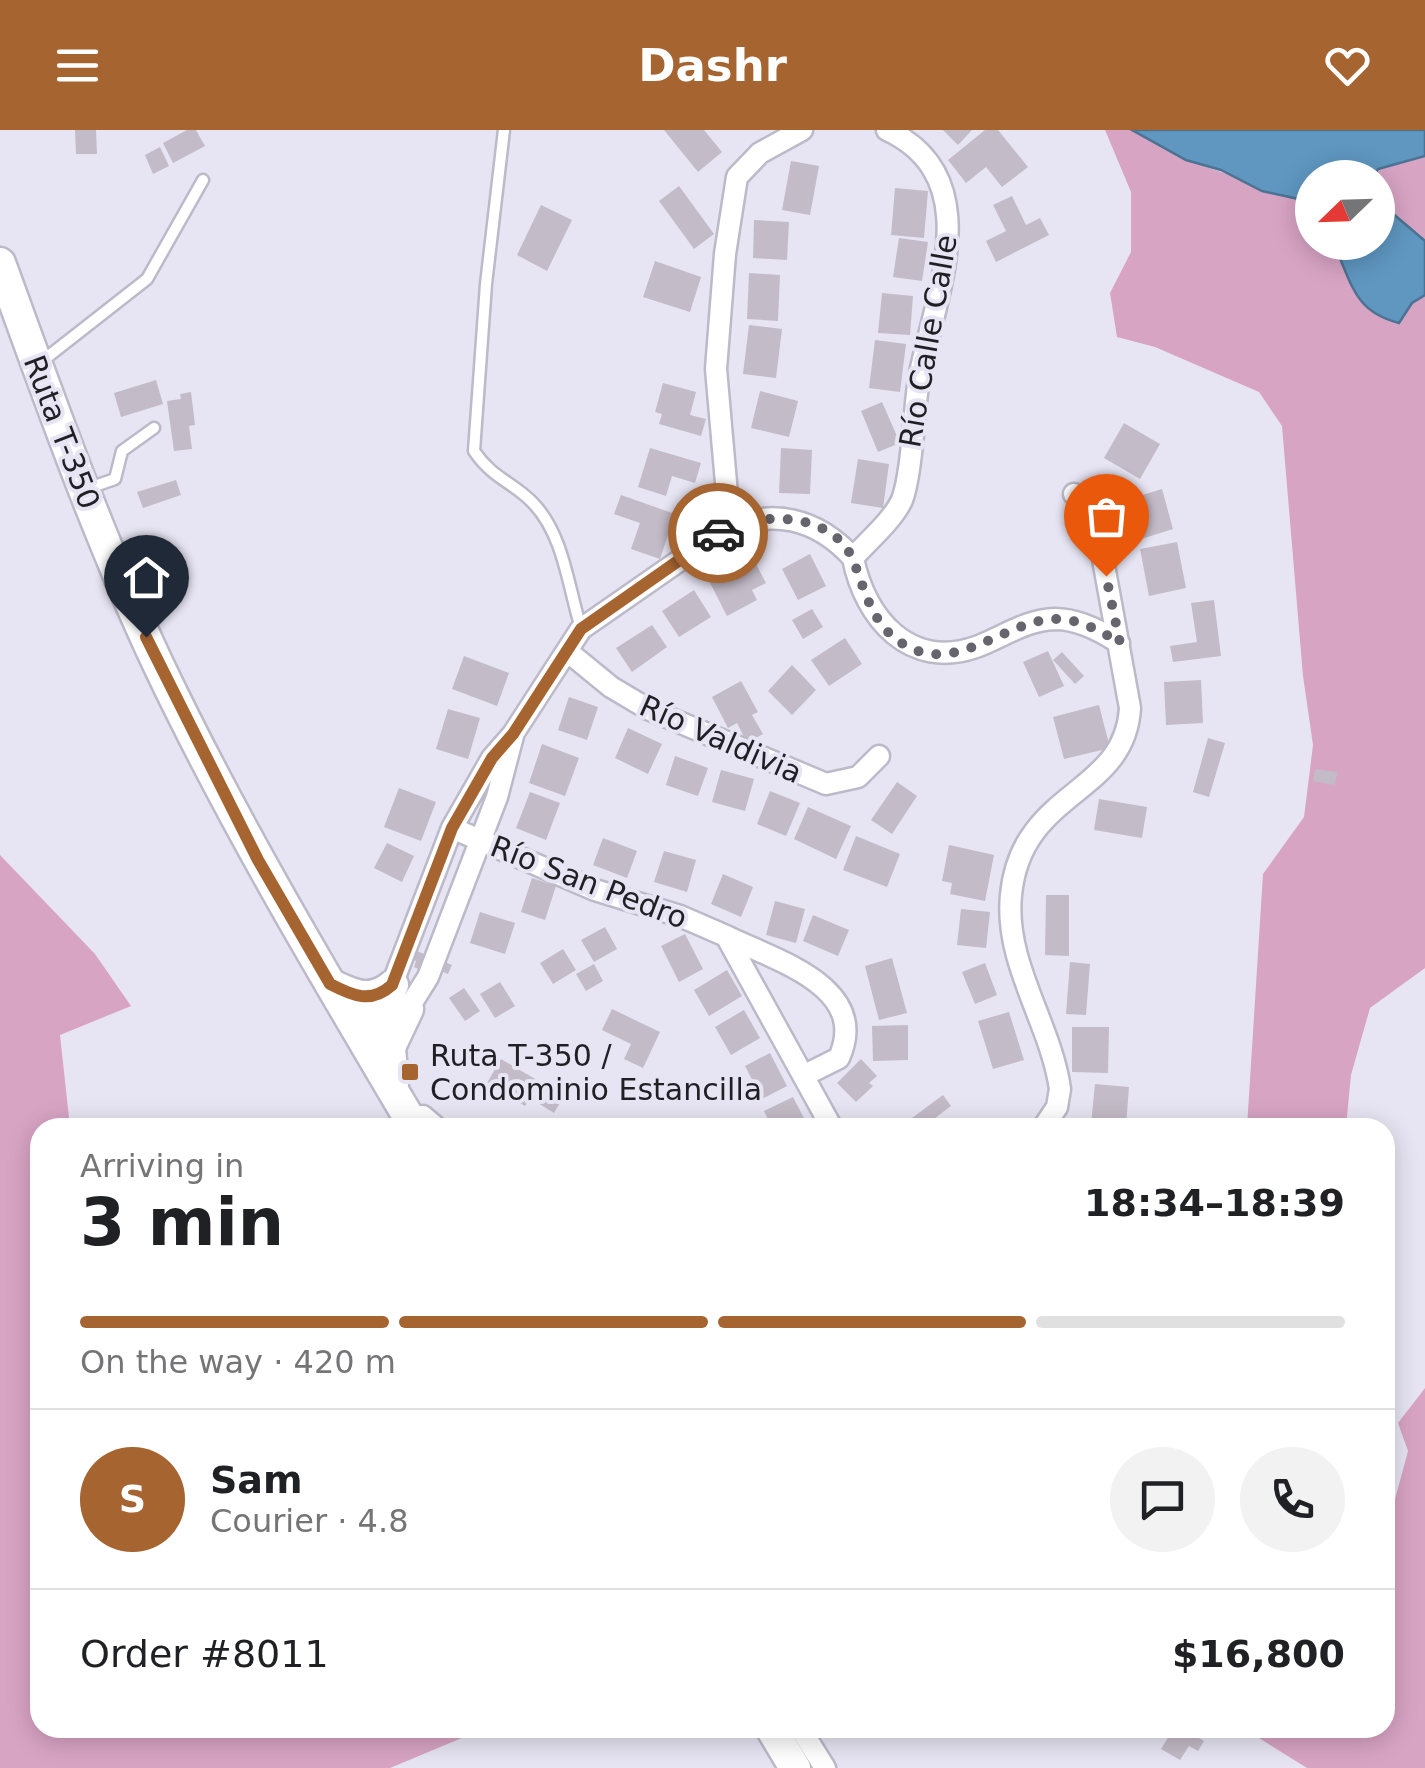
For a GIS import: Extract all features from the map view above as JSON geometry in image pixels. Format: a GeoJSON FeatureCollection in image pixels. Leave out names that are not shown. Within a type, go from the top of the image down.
{"type":"FeatureCollection","features":[{"type":"Feature","properties":{"kind":"main road","name":"Ruta T-350"},"geometry":{"type":"LineString","coordinates":[[0,263],[84,490],[173,695],[268,877],[360,1035],[414,1117]]}},
{"type":"Feature","properties":{"kind":"main road"},"geometry":{"type":"LineString","coordinates":[[330,984],[368,998],[400,997],[390,1047],[414,1117]]}},
{"type":"Feature","properties":{"kind":"main road"},"geometry":{"type":"LineString","coordinates":[[777,1738],[795,1768]]}},
{"type":"Feature","properties":{"kind":"street"},"geometry":{"type":"LineString","coordinates":[[722,530],[727,494],[716,369],[725,254],[737,177],[760,153],[802,130]]}},
{"type":"Feature","properties":{"kind":"street","name":"Río Calle Calle"},"geometry":{"type":"LineString","coordinates":[[852,558],[902,500],[920,375],[950,238],[945,202],[932,171],[914,146],[887,130]]}},
{"type":"Feature","properties":{"kind":"street"},"geometry":{"type":"LineString","coordinates":[[1050,1118],[1057,1108],[1059,1080],[1014,940],[1011,893],[1018,862],[1034,830],[1067,796],[1106,770],[1122,747],[1130,708],[1094,510],[1074,494]]}},
{"type":"Feature","properties":{"kind":"street"},"geometry":{"type":"LineString","coordinates":[[400,997],[452,828],[492,758],[513,734],[581,629],[722,530],[764,518],[792,520],[820,530],[852,558],[861,589],[876,616],[894,637],[917,649],[967,650],[1025,625],[1058,619],[1095,629],[1120,643]]}},
{"type":"Feature","properties":{"kind":"street","name":"Río Valdivia"},"geometry":{"type":"LineString","coordinates":[[567,651],[648,710],[826,784],[858,777],[880,756]]}},
{"type":"Feature","properties":{"kind":"street"},"geometry":{"type":"LineString","coordinates":[[360,1035],[378,1011],[428,976],[497,796],[513,734]]}},
{"type":"Feature","properties":{"kind":"street","name":"Río San Pedro"},"geometry":{"type":"LineString","coordinates":[[452,828],[595,890],[680,916],[825,986],[838,1002],[846,1031],[839,1058],[805,1075]]}},
{"type":"Feature","properties":{"kind":"street","name":"Río San Pedro"},"geometry":{"type":"LineString","coordinates":[[726,936],[827,1118]]}},
{"type":"Feature","properties":{"kind":"street"},"geometry":{"type":"LineString","coordinates":[[806,1738],[825,1768]]}},
{"type":"Feature","properties":{"kind":"lane"},"geometry":{"type":"LineString","coordinates":[[504,130],[474,451],[487,471],[532,501],[553,529],[581,629]]}},
{"type":"Feature","properties":{"kind":"lane"},"geometry":{"type":"LineString","coordinates":[[37,366],[147,279],[203,180]]}},
{"type":"Feature","properties":{"kind":"lane"},"geometry":{"type":"LineString","coordinates":[[84,490],[115,479],[122,451],[154,428]]}},
{"type":"Feature","properties":{"kind":"shaded area"},"geometry":{"type":"Polygon","coordinates":[[[1105,130],[1132,130],[1186,160],[1295,197],[1295,260],[1341,260],[1364,302],[1385,318],[1399,323],[1412,303],[1425,295],[1425,968],[1370,1008],[1351,1075],[1347,1118],[1248,1118],[1263,874],[1304,817],[1313,745],[1303,676],[1282,426],[1259,392],[1155,347],[1117,337],[1110,293],[1131,252],[1131,192],[1105,130]]]}},
{"type":"Feature","properties":{"kind":"shaded area"},"geometry":{"type":"Polygon","coordinates":[[[1425,156],[1425,241],[1395,216],[1395,164],[1425,156]]]}},
{"type":"Feature","properties":{"kind":"shaded area"},"geometry":{"type":"Polygon","coordinates":[[[0,855],[95,954],[131,1006],[60,1035],[69,1118],[30,1118],[30,1738],[462,1738],[390,1768],[0,1768],[0,855]]]}},
{"type":"Feature","properties":{"kind":"shaded area"},"geometry":{"type":"Polygon","coordinates":[[[1425,1388],[1425,1768],[1307,1768],[1259,1738],[1395,1738],[1395,1499],[1408,1451],[1398,1423],[1425,1388]]]}},
{"type":"Feature","properties":{"kind":"water"},"geometry":{"type":"Polygon","coordinates":[[[1132,130],[1425,130],[1425,156],[1395,164],[1395,160],[1295,160],[1295,198],[1262,191],[1221,170],[1186,160],[1132,130]]]}},
{"type":"Feature","properties":{"kind":"water"},"geometry":{"type":"Polygon","coordinates":[[[1395,215],[1425,241],[1425,295],[1412,303],[1399,323],[1372,311],[1350,282],[1340,260],[1395,260],[1395,215]]]}},
{"type":"Feature","properties":{"kind":"building"},"geometry":{"type":"Polygon","coordinates":[[[75,130],[96,130],[97,154],[76,154],[75,130]]]}},
{"type":"Feature","properties":{"kind":"building"},"geometry":{"type":"Polygon","coordinates":[[[187,130],[196,130],[205,146],[173,163],[163,143],[187,130]]]}},
{"type":"Feature","properties":{"kind":"building"},"geometry":{"type":"Polygon","coordinates":[[[664,130],[704,130],[722,152],[698,172],[664,130]]]}},
{"type":"Feature","properties":{"kind":"building"},"geometry":{"type":"Polygon","coordinates":[[[943,130],[972,130],[958,145],[943,130]]]}},
{"type":"Feature","properties":{"kind":"building"},"geometry":{"type":"Polygon","coordinates":[[[985,130],[998,130],[1028,167],[1002,187],[986,167],[966,183],[948,160],[985,130]]]}},
{"type":"Feature","properties":{"kind":"building"},"geometry":{"type":"Polygon","coordinates":[[[160,147],[169,166],[153,174],[145,155],[160,147]]]}},
{"type":"Feature","properties":{"kind":"building"},"geometry":{"type":"Polygon","coordinates":[[[791,161],[819,166],[810,215],[782,210],[791,161]]]}},
{"type":"Feature","properties":{"kind":"building"},"geometry":{"type":"Polygon","coordinates":[[[679,186],[714,234],[694,249],[659,201],[679,186]]]}},
{"type":"Feature","properties":{"kind":"building"},"geometry":{"type":"Polygon","coordinates":[[[895,188],[928,191],[924,238],[891,235],[895,188]]]}},
{"type":"Feature","properties":{"kind":"building"},"geometry":{"type":"Polygon","coordinates":[[[1012,196],[1026,225],[1040,218],[1049,235],[996,262],[986,241],[1006,231],[993,205],[1012,196]]]}},
{"type":"Feature","properties":{"kind":"building"},"geometry":{"type":"Polygon","coordinates":[[[541,205],[572,220],[547,271],[517,255],[541,205]]]}},
{"type":"Feature","properties":{"kind":"building"},"geometry":{"type":"Polygon","coordinates":[[[754,220],[789,222],[787,260],[753,258],[754,220]]]}},
{"type":"Feature","properties":{"kind":"building"},"geometry":{"type":"Polygon","coordinates":[[[899,238],[928,242],[922,281],[893,277],[899,238]]]}},
{"type":"Feature","properties":{"kind":"building"},"geometry":{"type":"Polygon","coordinates":[[[655,261],[701,277],[690,312],[643,297],[655,261]]]}},
{"type":"Feature","properties":{"kind":"building"},"geometry":{"type":"Polygon","coordinates":[[[749,273],[780,275],[778,321],[747,319],[749,273]]]}},
{"type":"Feature","properties":{"kind":"building"},"geometry":{"type":"Polygon","coordinates":[[[882,293],[913,296],[910,335],[878,333],[882,293]]]}},
{"type":"Feature","properties":{"kind":"building"},"geometry":{"type":"Polygon","coordinates":[[[749,325],[782,329],[776,378],[743,374],[749,325]]]}},
{"type":"Feature","properties":{"kind":"building"},"geometry":{"type":"Polygon","coordinates":[[[875,340],[906,344],[900,392],[869,388],[875,340]]]}},
{"type":"Feature","properties":{"kind":"building"},"geometry":{"type":"Polygon","coordinates":[[[156,380],[163,404],[121,417],[114,393],[156,380]]]}},
{"type":"Feature","properties":{"kind":"building"},"geometry":{"type":"Polygon","coordinates":[[[663,383],[696,392],[690,415],[706,419],[701,436],[659,424],[662,414],[655,412],[663,383]]]}},
{"type":"Feature","properties":{"kind":"building"},"geometry":{"type":"Polygon","coordinates":[[[760,391],[798,401],[789,437],[751,428],[760,391]]]}},
{"type":"Feature","properties":{"kind":"building"},"geometry":{"type":"Polygon","coordinates":[[[191,392],[195,425],[189,426],[192,449],[174,451],[167,401],[181,399],[180,394],[191,392]]]}},
{"type":"Feature","properties":{"kind":"building"},"geometry":{"type":"Polygon","coordinates":[[[882,402],[900,443],[878,452],[861,411],[882,402]]]}},
{"type":"Feature","properties":{"kind":"building"},"geometry":{"type":"Polygon","coordinates":[[[1124,423],[1160,444],[1140,479],[1104,458],[1124,423]]]}},
{"type":"Feature","properties":{"kind":"building"},"geometry":{"type":"Polygon","coordinates":[[[650,448],[701,463],[695,483],[672,476],[666,496],[638,487],[650,448]]]}},
{"type":"Feature","properties":{"kind":"building"},"geometry":{"type":"Polygon","coordinates":[[[781,448],[812,450],[810,494],[779,493],[781,448]]]}},
{"type":"Feature","properties":{"kind":"building"},"geometry":{"type":"Polygon","coordinates":[[[858,459],[889,464],[883,508],[851,503],[858,459]]]}},
{"type":"Feature","properties":{"kind":"building"},"geometry":{"type":"Polygon","coordinates":[[[176,480],[181,495],[143,508],[137,492],[176,480]]]}},
{"type":"Feature","properties":{"kind":"building"},"geometry":{"type":"Polygon","coordinates":[[[1162,489],[1173,529],[1138,540],[1126,500],[1162,489]]]}},
{"type":"Feature","properties":{"kind":"building"},"geometry":{"type":"Polygon","coordinates":[[[621,495],[675,514],[660,559],[631,549],[640,523],[614,514],[621,495]]]}},
{"type":"Feature","properties":{"kind":"building"},"geometry":{"type":"Polygon","coordinates":[[[1177,542],[1186,588],[1149,596],[1140,549],[1177,542]]]}},
{"type":"Feature","properties":{"kind":"building"},"geometry":{"type":"Polygon","coordinates":[[[810,554],[826,586],[798,600],[782,569],[810,554]]]}},
{"type":"Feature","properties":{"kind":"building"},"geometry":{"type":"Polygon","coordinates":[[[754,560],[766,583],[752,590],[757,600],[727,616],[710,583],[754,560]]]}},
{"type":"Feature","properties":{"kind":"building"},"geometry":{"type":"Polygon","coordinates":[[[694,590],[711,617],[679,637],[662,611],[694,590]]]}},
{"type":"Feature","properties":{"kind":"building"},"geometry":{"type":"Polygon","coordinates":[[[1214,600],[1221,656],[1173,662],[1170,646],[1197,642],[1191,603],[1214,600]]]}},
{"type":"Feature","properties":{"kind":"building"},"geometry":{"type":"Polygon","coordinates":[[[812,609],[823,627],[803,639],[792,620],[812,609]]]}},
{"type":"Feature","properties":{"kind":"building"},"geometry":{"type":"Polygon","coordinates":[[[652,625],[667,647],[632,672],[616,648],[652,625]]]}},
{"type":"Feature","properties":{"kind":"building"},"geometry":{"type":"Polygon","coordinates":[[[845,638],[862,664],[829,686],[811,660],[845,638]]]}},
{"type":"Feature","properties":{"kind":"building"},"geometry":{"type":"Polygon","coordinates":[[[1048,651],[1064,686],[1039,697],[1023,662],[1048,651]]]}},
{"type":"Feature","properties":{"kind":"building"},"geometry":{"type":"Polygon","coordinates":[[[1062,652],[1084,676],[1075,684],[1053,660],[1062,652]]]}},
{"type":"Feature","properties":{"kind":"building"},"geometry":{"type":"Polygon","coordinates":[[[464,656],[509,673],[497,706],[452,689],[464,656]]]}},
{"type":"Feature","properties":{"kind":"building"},"geometry":{"type":"Polygon","coordinates":[[[792,665],[816,690],[792,715],[768,691],[792,665]]]}},
{"type":"Feature","properties":{"kind":"building"},"geometry":{"type":"Polygon","coordinates":[[[1201,680],[1203,723],[1166,725],[1164,682],[1201,680]]]}},
{"type":"Feature","properties":{"kind":"building"},"geometry":{"type":"Polygon","coordinates":[[[741,681],[758,712],[752,715],[763,734],[747,743],[737,723],[728,728],[712,697],[741,681]]]}},
{"type":"Feature","properties":{"kind":"building"},"geometry":{"type":"Polygon","coordinates":[[[569,697],[598,707],[587,740],[558,730],[569,697]]]}},
{"type":"Feature","properties":{"kind":"building"},"geometry":{"type":"Polygon","coordinates":[[[1099,705],[1110,748],[1064,759],[1053,717],[1099,705]]]}},
{"type":"Feature","properties":{"kind":"building"},"geometry":{"type":"Polygon","coordinates":[[[448,709],[480,718],[468,759],[436,749],[448,709]]]}},
{"type":"Feature","properties":{"kind":"building"},"geometry":{"type":"Polygon","coordinates":[[[628,728],[662,744],[648,774],[615,758],[628,728]]]}},
{"type":"Feature","properties":{"kind":"building"},"geometry":{"type":"Polygon","coordinates":[[[1208,738],[1225,743],[1209,797],[1193,792],[1208,738]]]}},
{"type":"Feature","properties":{"kind":"building"},"geometry":{"type":"Polygon","coordinates":[[[542,744],[579,758],[565,796],[529,783],[542,744]]]}},
{"type":"Feature","properties":{"kind":"building"},"geometry":{"type":"Polygon","coordinates":[[[675,756],[708,768],[698,796],[666,785],[675,756]]]}},
{"type":"Feature","properties":{"kind":"building"},"geometry":{"type":"Polygon","coordinates":[[[1315,769],[1337,772],[1335,785],[1313,781],[1315,769]]]}},
{"type":"Feature","properties":{"kind":"building"},"geometry":{"type":"Polygon","coordinates":[[[721,770],[754,779],[745,811],[712,802],[721,770]]]}},
{"type":"Feature","properties":{"kind":"building"},"geometry":{"type":"Polygon","coordinates":[[[897,782],[917,796],[892,834],[871,820],[897,782]]]}},
{"type":"Feature","properties":{"kind":"building"},"geometry":{"type":"Polygon","coordinates":[[[399,788],[436,802],[421,841],[384,827],[399,788]]]}},
{"type":"Feature","properties":{"kind":"building"},"geometry":{"type":"Polygon","coordinates":[[[770,791],[800,803],[786,836],[757,824],[770,791]]]}},
{"type":"Feature","properties":{"kind":"building"},"geometry":{"type":"Polygon","coordinates":[[[530,792],[560,803],[546,840],[516,828],[530,792]]]}},
{"type":"Feature","properties":{"kind":"building"},"geometry":{"type":"Polygon","coordinates":[[[1099,799],[1147,807],[1142,838],[1094,830],[1099,799]]]}},
{"type":"Feature","properties":{"kind":"building"},"geometry":{"type":"Polygon","coordinates":[[[808,807],[851,826],[836,859],[794,839],[808,807]]]}},
{"type":"Feature","properties":{"kind":"building"},"geometry":{"type":"Polygon","coordinates":[[[856,836],[900,854],[887,887],[843,870],[856,836]]]}},
{"type":"Feature","properties":{"kind":"building"},"geometry":{"type":"Polygon","coordinates":[[[603,838],[637,851],[627,878],[593,865],[603,838]]]}},
{"type":"Feature","properties":{"kind":"building"},"geometry":{"type":"Polygon","coordinates":[[[387,843],[414,856],[402,882],[374,868],[387,843]]]}},
{"type":"Feature","properties":{"kind":"building"},"geometry":{"type":"Polygon","coordinates":[[[949,845],[994,855],[985,901],[950,894],[952,883],[942,881],[949,845]]]}},
{"type":"Feature","properties":{"kind":"building"},"geometry":{"type":"Polygon","coordinates":[[[664,851],[696,860],[687,892],[654,882],[664,851]]]}},
{"type":"Feature","properties":{"kind":"building"},"geometry":{"type":"Polygon","coordinates":[[[723,874],[753,887],[741,917],[711,904],[723,874]]]}},
{"type":"Feature","properties":{"kind":"building"},"geometry":{"type":"Polygon","coordinates":[[[532,878],[556,886],[545,920],[521,912],[532,878]]]}},
{"type":"Feature","properties":{"kind":"building"},"geometry":{"type":"Polygon","coordinates":[[[1046,895],[1069,895],[1069,956],[1045,955],[1046,895]]]}},
{"type":"Feature","properties":{"kind":"building"},"geometry":{"type":"Polygon","coordinates":[[[775,901],[805,909],[796,943],[766,935],[775,901]]]}},
{"type":"Feature","properties":{"kind":"building"},"geometry":{"type":"Polygon","coordinates":[[[961,909],[990,912],[986,948],[957,945],[961,909]]]}},
{"type":"Feature","properties":{"kind":"building"},"geometry":{"type":"Polygon","coordinates":[[[480,912],[515,923],[505,954],[470,943],[480,912]]]}},
{"type":"Feature","properties":{"kind":"building"},"geometry":{"type":"Polygon","coordinates":[[[813,915],[849,930],[838,956],[803,941],[813,915]]]}},
{"type":"Feature","properties":{"kind":"building"},"geometry":{"type":"Polygon","coordinates":[[[605,927],[617,949],[594,962],[581,940],[605,927]]]}},
{"type":"Feature","properties":{"kind":"building"},"geometry":{"type":"Polygon","coordinates":[[[685,934],[703,969],[679,982],[661,946],[685,934]]]}},
{"type":"Feature","properties":{"kind":"building"},"geometry":{"type":"Polygon","coordinates":[[[409,948],[452,965],[448,974],[424,964],[421,970],[414,967],[416,961],[406,957],[409,948]]]}},
{"type":"Feature","properties":{"kind":"building"},"geometry":{"type":"Polygon","coordinates":[[[563,949],[576,970],[553,984],[540,963],[563,949]]]}},
{"type":"Feature","properties":{"kind":"building"},"geometry":{"type":"Polygon","coordinates":[[[892,958],[907,1013],[879,1020],[865,966],[892,958]]]}},
{"type":"Feature","properties":{"kind":"building"},"geometry":{"type":"Polygon","coordinates":[[[1070,962],[1090,964],[1086,1015],[1066,1014],[1070,962]]]}},
{"type":"Feature","properties":{"kind":"building"},"geometry":{"type":"Polygon","coordinates":[[[985,963],[997,995],[975,1004],[962,972],[985,963]]]}},
{"type":"Feature","properties":{"kind":"building"},"geometry":{"type":"Polygon","coordinates":[[[594,964],[603,981],[586,991],[576,974],[594,964]]]}},
{"type":"Feature","properties":{"kind":"building"},"geometry":{"type":"Polygon","coordinates":[[[727,970],[742,996],[709,1016],[694,990],[727,970]]]}},
{"type":"Feature","properties":{"kind":"building"},"geometry":{"type":"Polygon","coordinates":[[[500,982],[515,1006],[495,1018],[480,994],[500,982]]]}},
{"type":"Feature","properties":{"kind":"building"},"geometry":{"type":"Polygon","coordinates":[[[464,988],[480,1011],[465,1021],[449,998],[464,988]]]}},
{"type":"Feature","properties":{"kind":"building"},"geometry":{"type":"Polygon","coordinates":[[[612,1009],[660,1032],[643,1068],[624,1059],[631,1044],[602,1030],[612,1009]]]}},
{"type":"Feature","properties":{"kind":"building"},"geometry":{"type":"Polygon","coordinates":[[[744,1010],[760,1038],[731,1055],[715,1027],[744,1010]]]}},
{"type":"Feature","properties":{"kind":"building"},"geometry":{"type":"Polygon","coordinates":[[[1009,1012],[1024,1060],[993,1069],[978,1021],[1009,1012]]]}},
{"type":"Feature","properties":{"kind":"building"},"geometry":{"type":"Polygon","coordinates":[[[908,1025],[908,1060],[873,1061],[872,1026],[908,1025]]]}},
{"type":"Feature","properties":{"kind":"building"},"geometry":{"type":"Polygon","coordinates":[[[1072,1027],[1109,1027],[1108,1073],[1072,1072],[1072,1027]]]}},
{"type":"Feature","properties":{"kind":"building"},"geometry":{"type":"Polygon","coordinates":[[[770,1053],[787,1086],[762,1099],[745,1066],[770,1053]]]}},
{"type":"Feature","properties":{"kind":"building"},"geometry":{"type":"Polygon","coordinates":[[[501,1059],[564,1096],[554,1113],[530,1098],[525,1106],[487,1083],[501,1059]]]}},
{"type":"Feature","properties":{"kind":"building"},"geometry":{"type":"Polygon","coordinates":[[[861,1059],[877,1076],[869,1083],[873,1086],[856,1102],[837,1083],[861,1059]]]}},
{"type":"Feature","properties":{"kind":"building"},"geometry":{"type":"Polygon","coordinates":[[[1095,1084],[1129,1087],[1127,1118],[1092,1118],[1095,1084]]]}},
{"type":"Feature","properties":{"kind":"building"},"geometry":{"type":"Polygon","coordinates":[[[943,1095],[951,1106],[935,1118],[912,1118],[943,1095]]]}},
{"type":"Feature","properties":{"kind":"building"},"geometry":{"type":"Polygon","coordinates":[[[793,1097],[804,1118],[767,1118],[764,1111],[793,1097]]]}},
{"type":"Feature","properties":{"kind":"building"},"geometry":{"type":"Polygon","coordinates":[[[1168,1738],[1204,1741],[1198,1751],[1189,1746],[1180,1760],[1161,1749],[1168,1738]]]}},
{"type":"Feature","properties":{"kind":"way so far"},"geometry":{"type":"LineString","coordinates":[[718,533],[735,524],[764,518],[792,520],[820,530],[852,558],[867,603],[884,627],[905,645],[929,652],[967,650],[1025,625],[1058,619],[1095,629],[1120,643],[1106,576]]}},
{"type":"Feature","properties":{"kind":"place","name":"Ruta T-350 / Condominio Estancilla"},"geometry":{"type":"Point","coordinates":[410,1072]}},
{"type":"Feature","properties":{"kind":"route"},"geometry":{"type":"LineString","coordinates":[[146,637],[258,860],[330,984],[368,998],[392,985],[452,828],[492,758],[513,734],[581,629],[718,533]]}}]}
